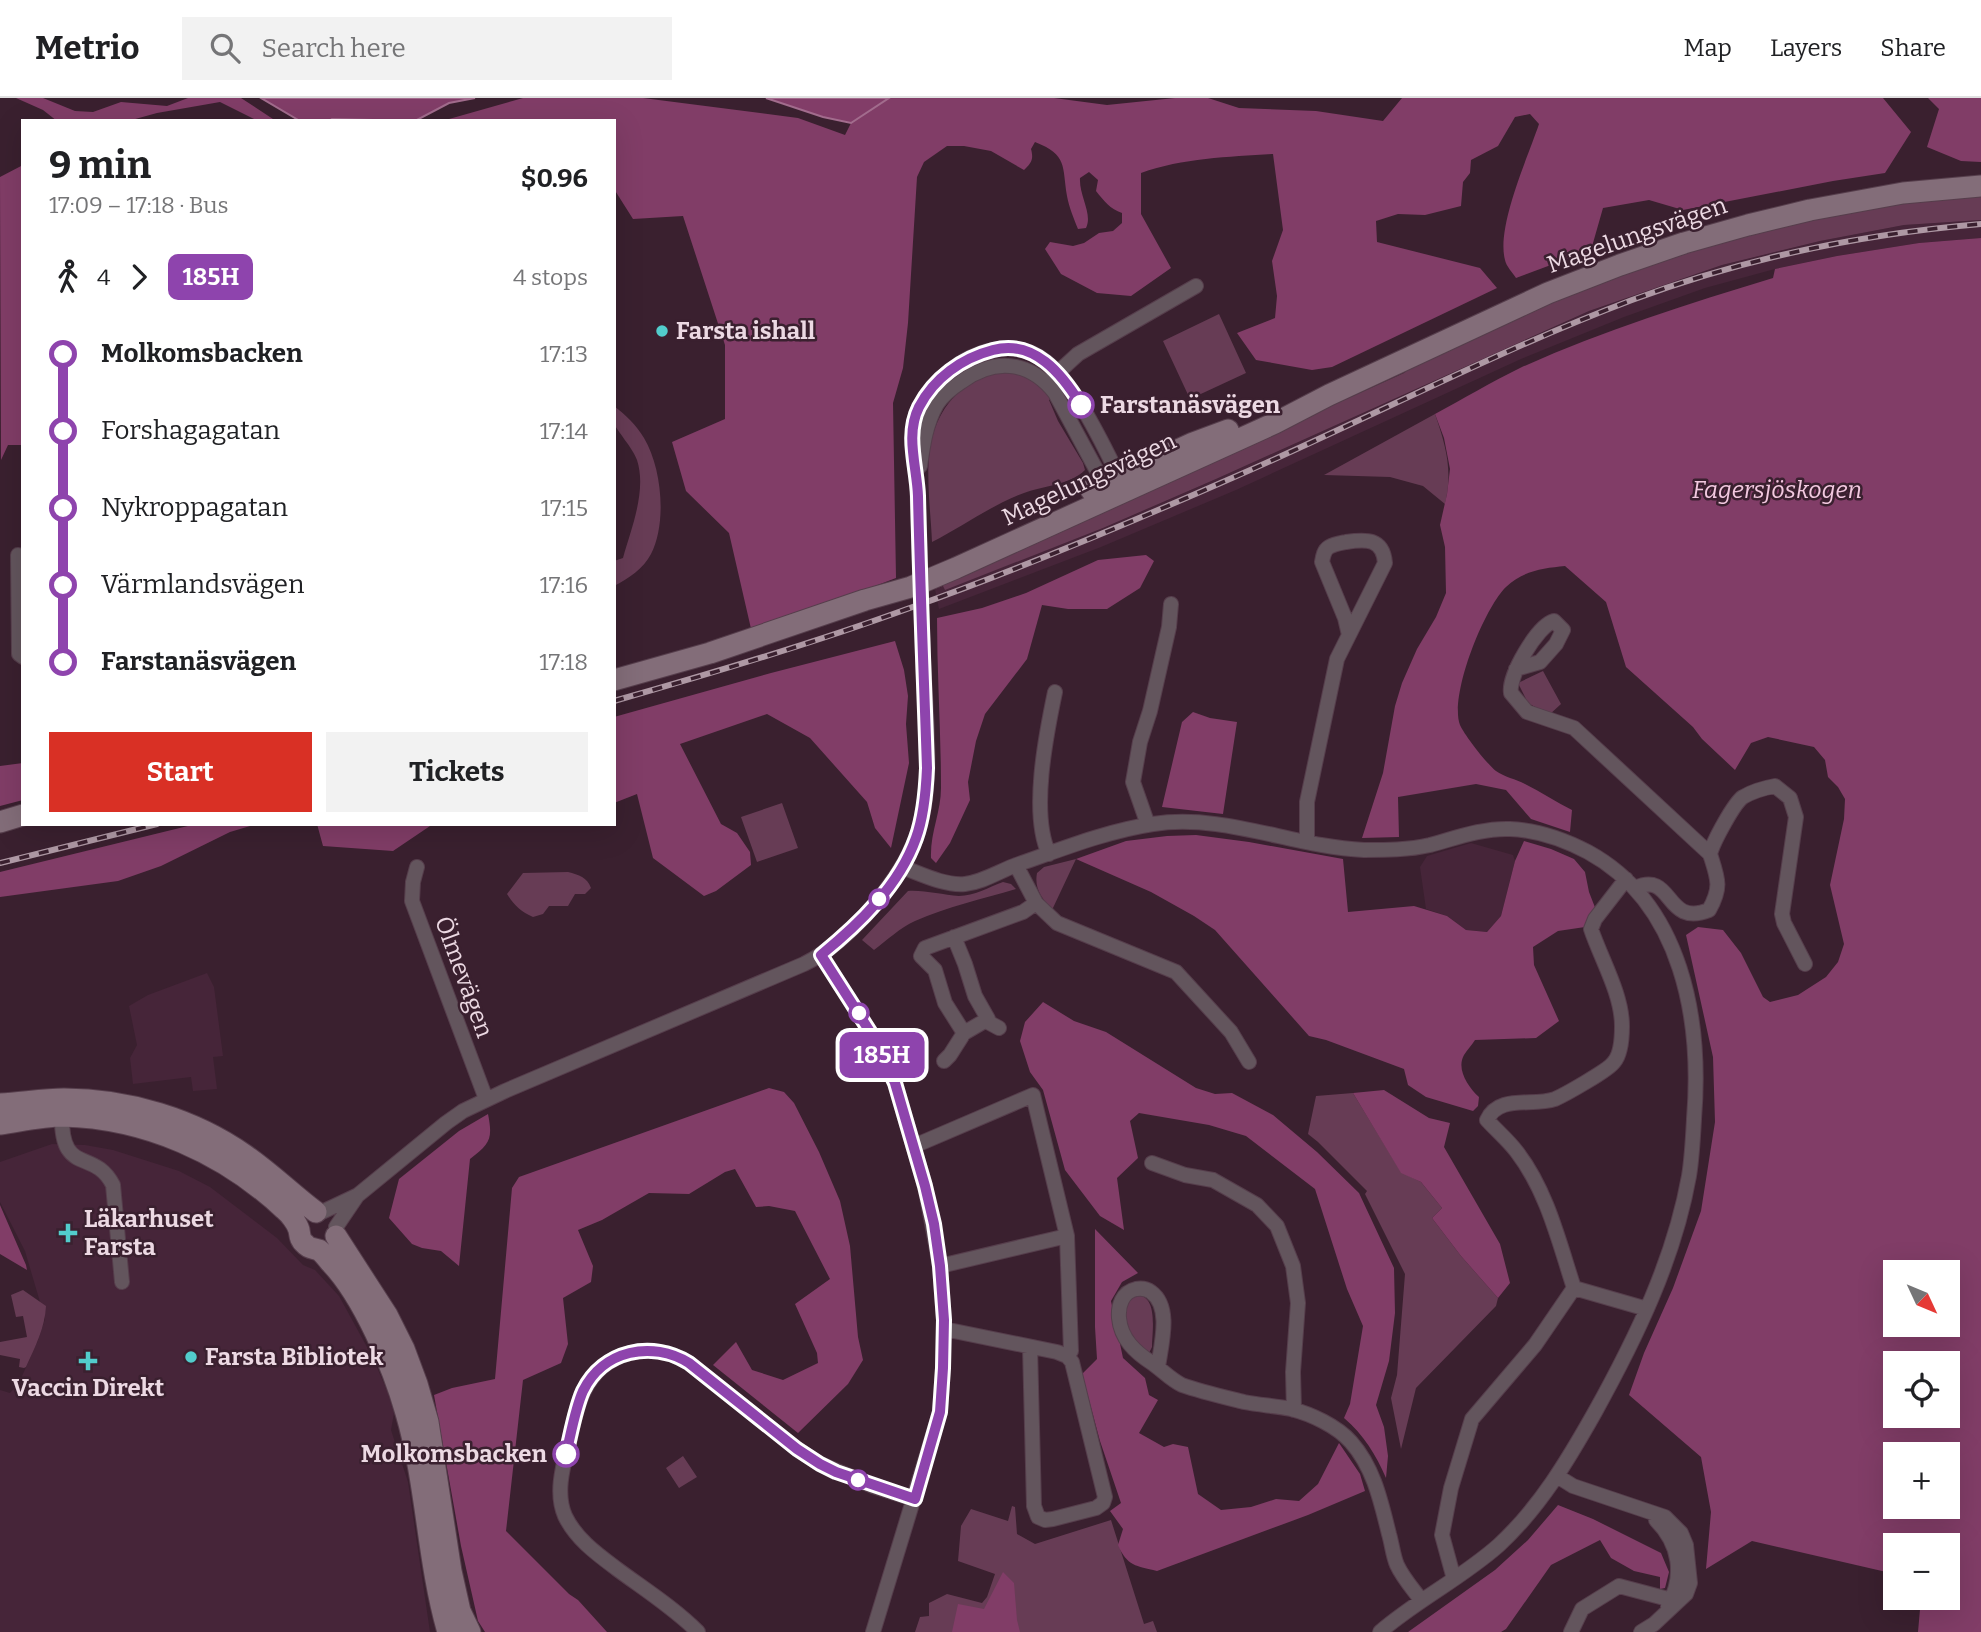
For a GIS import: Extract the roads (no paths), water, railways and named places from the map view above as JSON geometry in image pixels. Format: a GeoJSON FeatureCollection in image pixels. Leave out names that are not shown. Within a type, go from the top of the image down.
{"type":"FeatureCollection","features":[{"type":"Feature","properties":{"kind":"street","name":"Magelungsvägen"},"geometry":{"type":"LineString","coordinates":[[616,679],[710,653],[911,587],[956,568],[1114,487],[1275,424],[1329,395],[1548,293],[1620,265],[1748,225],[1857,200],[1981,186]]}},
{"type":"Feature","properties":{"kind":"street"},"geometry":{"type":"LineString","coordinates":[[1047,382],[1078,354],[1196,286]]}},
{"type":"Feature","properties":{"kind":"street"},"geometry":{"type":"LineString","coordinates":[[328,1222],[463,1111],[821,955],[848,934],[902,867],[917,837],[926,795],[927,768],[917,485],[911,438],[919,407],[939,379],[968,358],[1000,348],[1023,350],[1041,359],[1068,384],[1096,430],[1114,487]]}},
{"type":"Feature","properties":{"kind":"street"},"geometry":{"type":"LineString","coordinates":[[917,485],[924,438],[938,403],[949,390],[982,369],[1002,365],[1016,366],[1042,377],[1047,382],[1114,487]]}},
{"type":"Feature","properties":{"kind":"street"},"geometry":{"type":"LineString","coordinates":[[1307,841],[1307,802],[1337,659],[1349,635],[1385,563],[1382,550],[1367,539],[1329,547],[1324,552],[1322,562],[1345,618],[1349,635]]}},
{"type":"Feature","properties":{"kind":"street"},"geometry":{"type":"LineString","coordinates":[[18,555],[21,656]]}},
{"type":"Feature","properties":{"kind":"street"},"geometry":{"type":"LineString","coordinates":[[1148,825],[1133,782],[1140,742],[1150,711],[1169,627],[1171,604]]}},
{"type":"Feature","properties":{"kind":"street"},"geometry":{"type":"LineString","coordinates":[[1516,669],[1511,679],[1511,693],[1527,712],[1574,728],[1710,854],[1718,890],[1709,911],[1698,915],[1678,910],[1664,891],[1654,884],[1631,884],[1595,919],[1591,929],[1609,974],[1622,1025],[1619,1052],[1614,1063],[1553,1100],[1496,1107],[1487,1120],[1517,1152],[1536,1183],[1552,1221],[1574,1288]]}},
{"type":"Feature","properties":{"kind":"street"},"geometry":{"type":"LineString","coordinates":[[1049,854],[1041,824],[1041,778],[1044,743],[1055,692]]}},
{"type":"Feature","properties":{"kind":"street"},"geometry":{"type":"LineString","coordinates":[[1710,854],[1741,798],[1762,788],[1775,786],[1790,798],[1796,817],[1782,914],[1805,964]]}},
{"type":"Feature","properties":{"kind":"street"},"geometry":{"type":"LineString","coordinates":[[0,822],[21,817]]}},
{"type":"Feature","properties":{"kind":"street"},"geometry":{"type":"LineString","coordinates":[[902,867],[962,885],[977,882],[1016,865],[1095,838],[1148,825],[1191,822],[1223,824],[1359,849],[1402,850],[1466,834],[1511,829],[1536,832],[1572,844],[1599,858],[1631,884],[1650,908],[1678,960],[1692,1016],[1695,1038],[1695,1104],[1689,1175],[1673,1237],[1647,1309],[1601,1401],[1557,1476],[1527,1517],[1480,1561],[1380,1632]]}},
{"type":"Feature","properties":{"kind":"street"},"geometry":{"type":"LineString","coordinates":[[1016,865],[1036,903],[1057,923],[1174,970],[1231,1032],[1249,1062]]}},
{"type":"Feature","properties":{"kind":"street","name":"Ölmevägen"},"geometry":{"type":"LineString","coordinates":[[417,867],[412,901],[486,1099]]}},
{"type":"Feature","properties":{"kind":"street"},"geometry":{"type":"LineString","coordinates":[[964,1033],[945,1003],[935,970],[921,956],[925,948],[1023,912],[1036,903]]}},
{"type":"Feature","properties":{"kind":"street"},"geometry":{"type":"LineString","coordinates":[[944,1061],[964,1033],[992,1025],[975,996],[954,937]]}},
{"type":"Feature","properties":{"kind":"street"},"geometry":{"type":"LineString","coordinates":[[821,955],[879,1048],[895,1083],[934,1224],[940,1266],[944,1329],[940,1412],[873,1632]]}},
{"type":"Feature","properties":{"kind":"street"},"geometry":{"type":"LineString","coordinates":[[914,1146],[1033,1095],[1067,1236],[1071,1351],[1067,1356]]}},
{"type":"Feature","properties":{"kind":"street"},"geometry":{"type":"LineString","coordinates":[[0,1104],[62,1108],[124,1105],[167,1116],[204,1131],[247,1156],[328,1222],[341,1247],[375,1294],[404,1349],[417,1384],[428,1422],[460,1611],[470,1632]]}},
{"type":"Feature","properties":{"kind":"street"},"geometry":{"type":"LineString","coordinates":[[62,1108],[65,1144],[71,1154],[98,1167],[113,1185],[122,1282]]}},
{"type":"Feature","properties":{"kind":"street"},"geometry":{"type":"LineString","coordinates":[[0,1124],[62,1108],[158,1132],[198,1148],[238,1172],[285,1210],[298,1228]]}},
{"type":"Feature","properties":{"kind":"street"},"geometry":{"type":"LineString","coordinates":[[1152,1163],[1185,1175],[1213,1180],[1257,1205],[1277,1226],[1293,1266],[1298,1303],[1294,1345],[1294,1410]]}},
{"type":"Feature","properties":{"kind":"street"},"geometry":{"type":"LineString","coordinates":[[308,1214],[328,1222],[332,1243],[325,1248],[310,1248],[299,1237],[301,1220],[308,1214]]}},
{"type":"Feature","properties":{"kind":"street"},"geometry":{"type":"LineString","coordinates":[[940,1266],[1067,1236]]}},
{"type":"Feature","properties":{"kind":"street"},"geometry":{"type":"LineString","coordinates":[[318,1250],[333,1265],[370,1324],[397,1386],[414,1443],[434,1570],[449,1632]]}},
{"type":"Feature","properties":{"kind":"street"},"geometry":{"type":"LineString","coordinates":[[1574,1288],[1647,1309]]}},
{"type":"Feature","properties":{"kind":"street"},"geometry":{"type":"LineString","coordinates":[[1454,1579],[1442,1535],[1451,1488],[1472,1419],[1535,1345],[1574,1288]]}},
{"type":"Feature","properties":{"kind":"street"},"geometry":{"type":"LineString","coordinates":[[1158,1367],[1163,1311],[1155,1294],[1147,1289],[1136,1289],[1128,1293],[1119,1305],[1119,1321],[1124,1335],[1135,1352],[1175,1382],[1245,1402],[1294,1410],[1342,1433],[1366,1462],[1378,1493],[1396,1564],[1421,1601]]}},
{"type":"Feature","properties":{"kind":"street"},"geometry":{"type":"LineString","coordinates":[[944,1329],[1057,1352],[1067,1356],[1072,1362],[1105,1497],[1103,1503],[1096,1508],[1045,1520],[1038,1517],[1034,1506],[1030,1347]]}},
{"type":"Feature","properties":{"kind":"street"},"geometry":{"type":"LineString","coordinates":[[698,1632],[593,1551],[572,1528],[564,1513],[560,1485],[582,1392],[600,1368],[612,1360],[626,1353],[644,1350],[676,1355],[820,1464],[915,1499]]}},
{"type":"Feature","properties":{"kind":"street"},"geometry":{"type":"LineString","coordinates":[[414,1443],[433,1461]]}},
{"type":"Feature","properties":{"kind":"street"},"geometry":{"type":"LineString","coordinates":[[1557,1476],[1573,1486],[1665,1517],[1681,1533],[1686,1545],[1690,1583],[1686,1594],[1664,1613]]}},
{"type":"Feature","properties":{"kind":"street"},"geometry":{"type":"LineString","coordinates":[[1641,1510],[1652,1516],[1666,1530],[1676,1552],[1679,1580],[1672,1600],[1652,1629]]}},
{"type":"Feature","properties":{"kind":"street"},"geometry":{"type":"LineString","coordinates":[[1571,1632],[1582,1609],[1619,1586],[1672,1600]]}},
{"type":"Feature","properties":{"kind":"street"},"geometry":{"type":"LineString","coordinates":[[449,1632],[460,1611]]}},
{"type":"Feature","properties":{"kind":"railway"},"geometry":{"type":"LineString","coordinates":[[616,700],[835,634],[1030,563],[1232,478],[1481,363],[1632,300],[1717,272],[1804,250],[1892,234],[1981,224]]}},
{"type":"Feature","properties":{"kind":"railway"},"geometry":{"type":"LineString","coordinates":[[0,863],[149,826]]}},
{"type":"Feature","properties":{"kind":"place","name":"Farsta ishall"},"geometry":{"type":"Point","coordinates":[662,331]}},
{"type":"Feature","properties":{"kind":"place","name":"Farstanäsvägen"},"geometry":{"type":"Point","coordinates":[1081,405]}},
{"type":"Feature","properties":{"kind":"place","name":"Läkarhuset Farsta"},"geometry":{"type":"Point","coordinates":[68,1233]}},
{"type":"Feature","properties":{"kind":"place","name":"Farsta Bibliotek"},"geometry":{"type":"Point","coordinates":[191,1357]}},
{"type":"Feature","properties":{"kind":"place","name":"Vaccin Direkt"},"geometry":{"type":"Point","coordinates":[88,1361]}},
{"type":"Feature","properties":{"kind":"place","name":"Molkomsbacken"},"geometry":{"type":"Point","coordinates":[566,1454]}},
{"type":"Feature","properties":{"kind":"park label","name":"Fagersjöskogen"},"geometry":{"type":"Point","coordinates":[1777,490]}}]}
